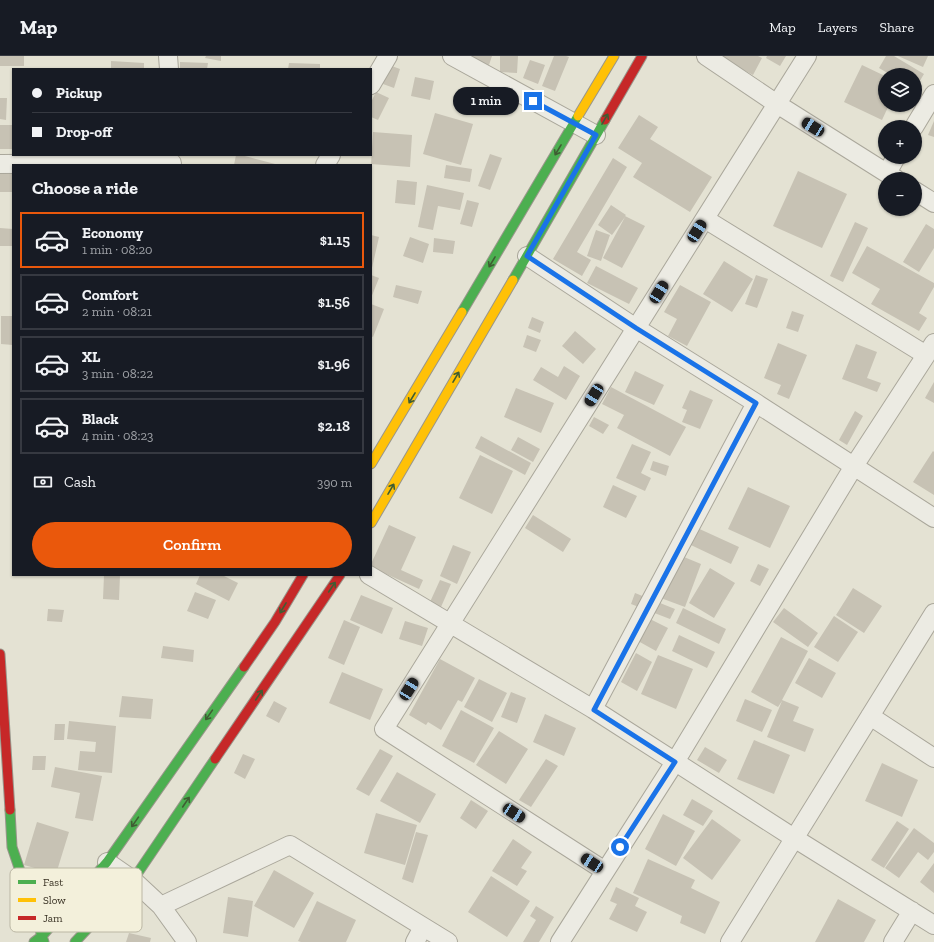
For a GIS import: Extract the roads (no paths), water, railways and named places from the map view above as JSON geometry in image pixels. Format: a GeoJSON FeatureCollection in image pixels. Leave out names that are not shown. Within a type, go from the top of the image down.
{"type":"FeatureCollection","features":[{"type":"Feature","properties":{"kind":"main road"},"geometry":{"type":"LineString","coordinates":[[372,462],[408,405],[614,56]]}},
{"type":"Feature","properties":{"kind":"main road"},"geometry":{"type":"LineString","coordinates":[[372,521],[642,56]]}},
{"type":"Feature","properties":{"kind":"main road"},"geometry":{"type":"LineString","coordinates":[[102,868],[275,622],[302,576]]}},
{"type":"Feature","properties":{"kind":"main road"},"geometry":{"type":"LineString","coordinates":[[141,868],[339,576]]}},
{"type":"Feature","properties":{"kind":"main road"},"geometry":{"type":"LineString","coordinates":[[0,654],[12,847],[19,868]]}},
{"type":"Feature","properties":{"kind":"main road"},"geometry":{"type":"LineString","coordinates":[[75,942],[84,932]]}},
{"type":"Feature","properties":{"kind":"main road"},"geometry":{"type":"LineString","coordinates":[[34,942],[43,939]]}},
{"type":"Feature","properties":{"kind":"street"},"geometry":{"type":"LineString","coordinates":[[168,56],[169,68]]}},
{"type":"Feature","properties":{"kind":"street"},"geometry":{"type":"LineString","coordinates":[[372,83],[388,56]]}},
{"type":"Feature","properties":{"kind":"street"},"geometry":{"type":"LineString","coordinates":[[452,56],[596,135]]}},
{"type":"Feature","properties":{"kind":"street"},"geometry":{"type":"LineString","coordinates":[[706,56],[776,104],[885,172]]}},
{"type":"Feature","properties":{"kind":"street"},"geometry":{"type":"LineString","coordinates":[[605,872],[384,729],[807,56]]}},
{"type":"Feature","properties":{"kind":"street"},"geometry":{"type":"LineString","coordinates":[[918,120],[934,94]]}},
{"type":"Feature","properties":{"kind":"street"},"geometry":{"type":"LineString","coordinates":[[0,164],[172,161]]}},
{"type":"Feature","properties":{"kind":"street"},"geometry":{"type":"LineString","coordinates":[[922,195],[934,203]]}},
{"type":"Feature","properties":{"kind":"street"},"geometry":{"type":"LineString","coordinates":[[560,942],[675,762],[854,466],[930,349],[705,219]]}},
{"type":"Feature","properties":{"kind":"street"},"geometry":{"type":"LineString","coordinates":[[527,256],[636,328],[756,403],[934,518]]}},
{"type":"Feature","properties":{"kind":"street"},"geometry":{"type":"LineString","coordinates":[[594,710],[756,403]]}},
{"type":"Feature","properties":{"kind":"street"},"geometry":{"type":"LineString","coordinates":[[371,576],[594,710],[794,838],[934,925]]}},
{"type":"Feature","properties":{"kind":"street"},"geometry":{"type":"LineString","coordinates":[[730,942],[934,612]]}},
{"type":"Feature","properties":{"kind":"street"},"geometry":{"type":"LineString","coordinates":[[870,716],[934,758]]}},
{"type":"Feature","properties":{"kind":"street"},"geometry":{"type":"LineString","coordinates":[[161,906],[290,845],[419,934],[448,942]]}},
{"type":"Feature","properties":{"kind":"street"},"geometry":{"type":"LineString","coordinates":[[107,862],[116,868]]}},
{"type":"Feature","properties":{"kind":"street"},"geometry":{"type":"LineString","coordinates":[[142,888],[161,906],[187,942]]}},
{"type":"Feature","properties":{"kind":"street"},"geometry":{"type":"LineString","coordinates":[[893,942],[912,911]]}}]}
